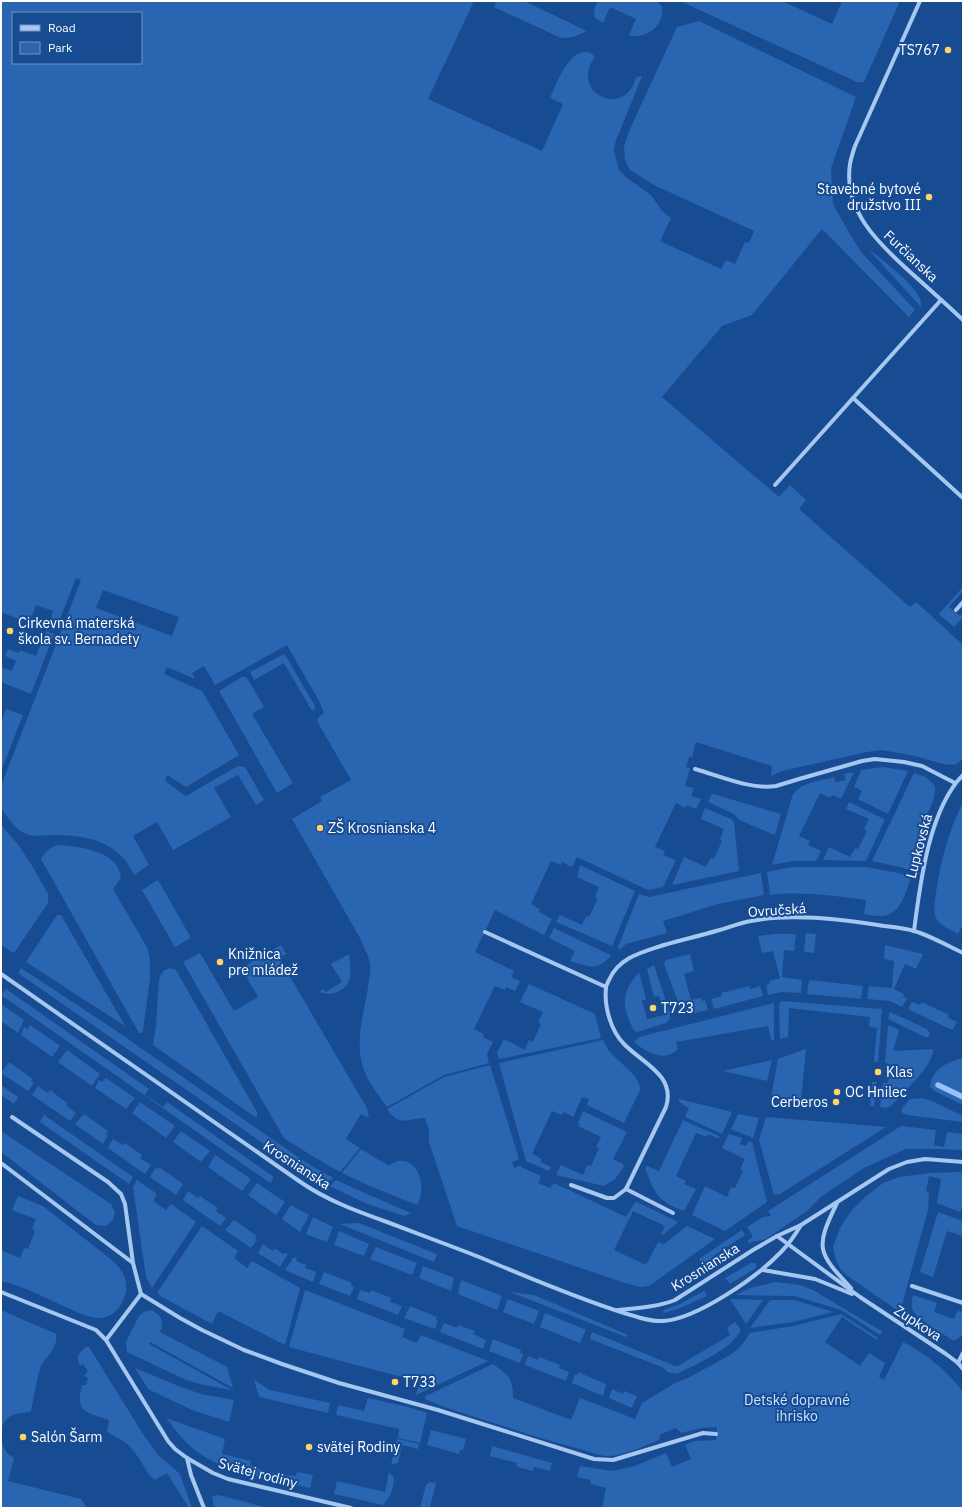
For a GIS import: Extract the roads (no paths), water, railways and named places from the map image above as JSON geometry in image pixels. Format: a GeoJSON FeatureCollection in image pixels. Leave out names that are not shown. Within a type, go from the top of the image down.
{"type":"FeatureCollection","features":[{"type":"Feature","properties":{"kind":"street","name":"Furčianska"},"geometry":{"type":"LineString","coordinates":[[920,1],[855,146],[850,164],[850,183],[856,207],[868,230],[886,250],[963,320]]}},
{"type":"Feature","properties":{"kind":"street","name":"Furčianska"},"geometry":{"type":"LineString","coordinates":[[775,485],[941,300]]}},
{"type":"Feature","properties":{"kind":"street"},"geometry":{"type":"LineString","coordinates":[[853,398],[963,498]]}},
{"type":"Feature","properties":{"kind":"street"},"geometry":{"type":"LineString","coordinates":[[956,610],[963,602]]}},
{"type":"Feature","properties":{"kind":"street"},"geometry":{"type":"LineString","coordinates":[[695,769],[767,788],[862,761],[884,759],[922,766],[955,783]]}},
{"type":"Feature","properties":{"kind":"street","name":"Lupkovská"},"geometry":{"type":"LineString","coordinates":[[914,931],[920,886],[929,846],[940,809],[955,783],[963,775]]}},
{"type":"Feature","properties":{"kind":"street","name":"Ovručská"},"geometry":{"type":"LineString","coordinates":[[606,987],[616,968],[633,956],[669,944],[752,921],[789,918],[829,919],[863,923],[914,931],[963,953]]}},
{"type":"Feature","properties":{"kind":"street"},"geometry":{"type":"LineString","coordinates":[[485,932],[606,987],[610,1019],[615,1031],[624,1044],[658,1073],[664,1081],[668,1094],[666,1107],[626,1190],[614,1198],[607,1198],[571,1185]]}},
{"type":"Feature","properties":{"kind":"street","name":"Krosnianska"},"geometry":{"type":"LineString","coordinates":[[1,974],[305,1186],[323,1197],[616,1310],[648,1320],[661,1321],[675,1320],[702,1309],[763,1270],[788,1244],[801,1225]]}},
{"type":"Feature","properties":{"kind":"street"},"geometry":{"type":"LineString","coordinates":[[12,1117],[108,1182],[121,1194],[125,1204],[133,1263],[141,1294],[202,1330],[244,1350],[338,1383],[438,1410],[589,1458],[613,1460],[703,1433],[716,1434]]}},
{"type":"Feature","properties":{"kind":"street","name":"Krosnianska"},"geometry":{"type":"LineString","coordinates":[[616,1310],[650,1307],[676,1300],[777,1236],[801,1225],[837,1203],[889,1169],[907,1162],[925,1159],[963,1162]]}},
{"type":"Feature","properties":{"kind":"street"},"geometry":{"type":"LineString","coordinates":[[1,1163],[133,1263]]}},
{"type":"Feature","properties":{"kind":"street"},"geometry":{"type":"LineString","coordinates":[[626,1190],[673,1213]]}},
{"type":"Feature","properties":{"kind":"street"},"geometry":{"type":"LineString","coordinates":[[837,1203],[826,1226],[822,1243],[823,1250],[826,1261],[860,1297]]}},
{"type":"Feature","properties":{"kind":"street"},"geometry":{"type":"LineString","coordinates":[[777,1236],[860,1297]]}},
{"type":"Feature","properties":{"kind":"street"},"geometry":{"type":"LineString","coordinates":[[763,1270],[815,1278],[860,1297]]}},
{"type":"Feature","properties":{"kind":"street"},"geometry":{"type":"LineString","coordinates":[[912,1286],[963,1303]]}},
{"type":"Feature","properties":{"kind":"street"},"geometry":{"type":"LineString","coordinates":[[1,1292],[96,1330],[106,1340],[141,1294]]}},
{"type":"Feature","properties":{"kind":"street","name":"Zupkova"},"geometry":{"type":"LineString","coordinates":[[860,1297],[958,1363],[963,1369]]}},
{"type":"Feature","properties":{"kind":"street","name":"Svätej rodiny"},"geometry":{"type":"LineString","coordinates":[[106,1340],[168,1441],[187,1458],[213,1473],[228,1479],[351,1508]]}},
{"type":"Feature","properties":{"kind":"street"},"geometry":{"type":"LineString","coordinates":[[958,1363],[963,1353]]}},
{"type":"Feature","properties":{"kind":"street"},"geometry":{"type":"LineString","coordinates":[[187,1458],[191,1475],[204,1508]]}},
{"type":"Feature","properties":{"kind":"waterway"},"geometry":{"type":"LineString","coordinates":[[938,1085],[963,1097]]}},
{"type":"Feature","properties":{"kind":"place","name":"TS767"},"geometry":{"type":"Point","coordinates":[948,50]}},
{"type":"Feature","properties":{"kind":"place","name":"Stavebné bytové družstvo III"},"geometry":{"type":"Point","coordinates":[929,197]}},
{"type":"Feature","properties":{"kind":"place","name":"Cirkevná materská škola sv. Bernadety"},"geometry":{"type":"Point","coordinates":[10,631]}},
{"type":"Feature","properties":{"kind":"place","name":"ZŠ Krosnianska 4"},"geometry":{"type":"Point","coordinates":[320,828]}},
{"type":"Feature","properties":{"kind":"place","name":"Knižnica pre mládež"},"geometry":{"type":"Point","coordinates":[220,962]}},
{"type":"Feature","properties":{"kind":"place","name":"T723"},"geometry":{"type":"Point","coordinates":[653,1008]}},
{"type":"Feature","properties":{"kind":"place","name":"Klas"},"geometry":{"type":"Point","coordinates":[878,1072]}},
{"type":"Feature","properties":{"kind":"place","name":"OC Hnilec"},"geometry":{"type":"Point","coordinates":[837,1092]}},
{"type":"Feature","properties":{"kind":"place","name":"Cerberos"},"geometry":{"type":"Point","coordinates":[836,1102]}},
{"type":"Feature","properties":{"kind":"place","name":"T733"},"geometry":{"type":"Point","coordinates":[395,1382]}},
{"type":"Feature","properties":{"kind":"place","name":"Salón Šarm"},"geometry":{"type":"Point","coordinates":[23,1437]}},
{"type":"Feature","properties":{"kind":"place","name":"svätej Rodiny"},"geometry":{"type":"Point","coordinates":[309,1447]}},
{"type":"Feature","properties":{"kind":"park label","name":"Detské dopravné ihrisko"},"geometry":{"type":"Point","coordinates":[797,1408]}}]}
